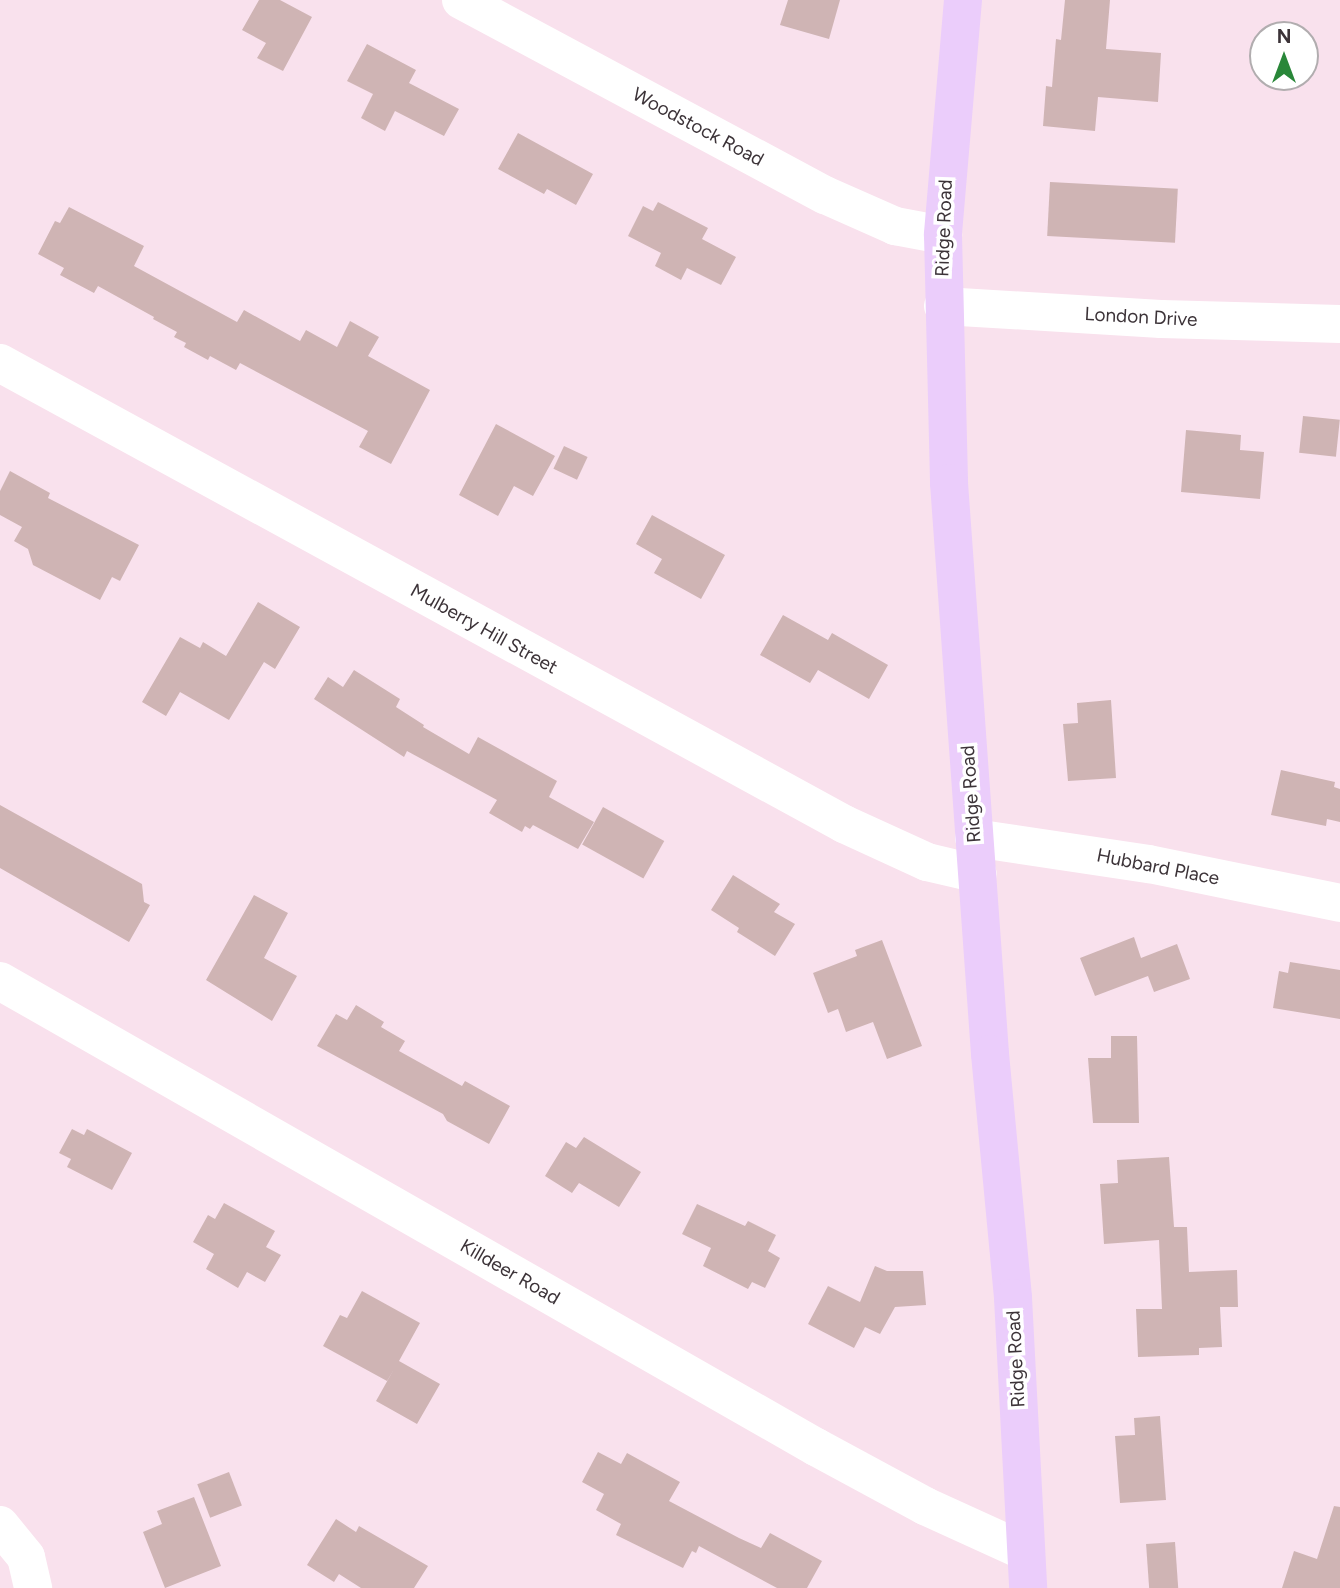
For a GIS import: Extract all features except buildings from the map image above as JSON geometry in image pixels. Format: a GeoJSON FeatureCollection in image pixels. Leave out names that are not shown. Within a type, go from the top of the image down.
{"type":"FeatureCollection","features":[{"type":"Feature","properties":{"kind":"main road","name":"Ridge Road"},"geometry":{"type":"LineString","coordinates":[[963,0],[943,235],[949,483],[990,1054],[1013,1298],[1027,1570]]}},
{"type":"Feature","properties":{"kind":"street","name":"Woodstock Road"},"geometry":{"type":"LineString","coordinates":[[461,0],[825,195],[895,226],[943,235]]}},
{"type":"Feature","properties":{"kind":"street","name":"London Drive"},"geometry":{"type":"LineString","coordinates":[[943,306],[1161,319],[1340,324]]}},
{"type":"Feature","properties":{"kind":"street","name":"Mulberry Hill Street"},"geometry":{"type":"LineString","coordinates":[[0,363],[844,824],[927,862],[976,856]]}},
{"type":"Feature","properties":{"kind":"street","name":"Hubbard Place"},"geometry":{"type":"LineString","coordinates":[[976,856],[1149,864],[1340,903]]}},
{"type":"Feature","properties":{"kind":"street","name":"Killdeer Road"},"geometry":{"type":"LineString","coordinates":[[0,981],[816,1447],[925,1506],[1027,1570]]}},
{"type":"Feature","properties":{"kind":"street"},"geometry":{"type":"LineString","coordinates":[[0,1525],[26,1557],[33,1588]]}}]}
